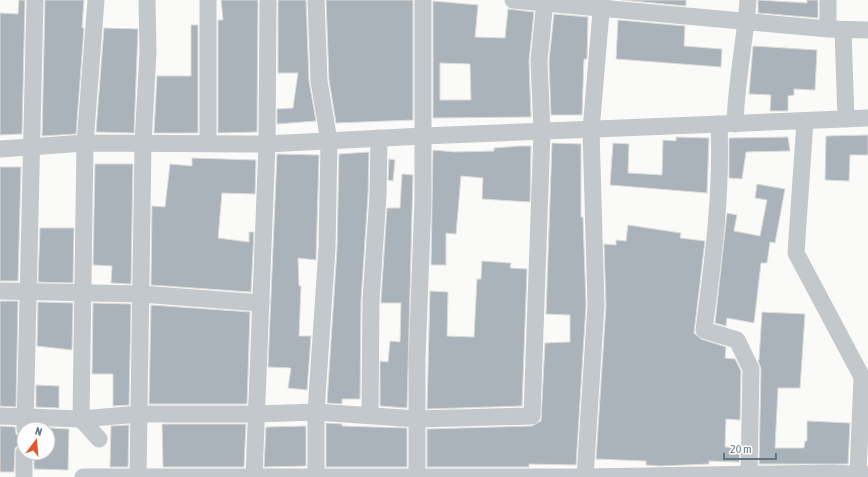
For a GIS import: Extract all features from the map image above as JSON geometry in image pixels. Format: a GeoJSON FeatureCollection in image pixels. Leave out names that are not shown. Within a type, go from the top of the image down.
{"type":"FeatureCollection","features":[{"type":"Feature","properties":{"kind":"street"},"geometry":{"type":"LineString","coordinates":[[25,421],[33,148],[35,0]]}},
{"type":"Feature","properties":{"kind":"street"},"geometry":{"type":"LineString","coordinates":[[96,0],[85,144],[82,419],[99,439]]}},
{"type":"Feature","properties":{"kind":"street"},"geometry":{"type":"LineString","coordinates":[[138,477],[140,294],[143,143],[147,59],[147,0]]}},
{"type":"Feature","properties":{"kind":"street"},"geometry":{"type":"LineString","coordinates":[[208,0],[208,143]]}},
{"type":"Feature","properties":{"kind":"street"},"geometry":{"type":"LineString","coordinates":[[254,477],[267,144],[268,0]]}},
{"type":"Feature","properties":{"kind":"street"},"geometry":{"type":"LineString","coordinates":[[316,0],[318,81],[329,141],[327,248],[316,412],[316,477]]}},
{"type":"Feature","properties":{"kind":"street"},"geometry":{"type":"LineString","coordinates":[[417,477],[417,359],[423,200],[423,0]]}},
{"type":"Feature","properties":{"kind":"street"},"geometry":{"type":"LineString","coordinates":[[513,0],[601,4],[747,22],[836,30],[868,30]]}},
{"type":"Feature","properties":{"kind":"street"},"geometry":{"type":"LineString","coordinates":[[748,0],[747,22],[736,93],[727,124],[720,163],[716,240],[704,330],[737,340],[751,369],[749,474]]}},
{"type":"Feature","properties":{"kind":"street"},"geometry":{"type":"LineString","coordinates":[[828,0],[836,30],[846,119]]}},
{"type":"Feature","properties":{"kind":"street"},"geometry":{"type":"LineString","coordinates":[[44,421],[139,414],[257,414],[316,412],[417,419],[532,416],[542,132],[539,61],[545,1]]}},
{"type":"Feature","properties":{"kind":"street"},"geometry":{"type":"LineString","coordinates":[[584,477],[596,305],[591,130],[601,4]]}},
{"type":"Feature","properties":{"kind":"street"},"geometry":{"type":"LineString","coordinates":[[0,149],[85,144],[267,144],[422,136],[868,118]]}},
{"type":"Feature","properties":{"kind":"street"},"geometry":{"type":"LineString","coordinates":[[83,477],[584,477],[749,474],[863,475],[862,377],[796,253],[805,121]]}},
{"type":"Feature","properties":{"kind":"street"},"geometry":{"type":"LineString","coordinates":[[370,415],[371,300],[378,195],[378,138]]}},
{"type":"Feature","properties":{"kind":"street"},"geometry":{"type":"LineString","coordinates":[[0,291],[84,291],[261,303]]}},
{"type":"Feature","properties":{"kind":"street"},"geometry":{"type":"LineString","coordinates":[[0,416],[21,421]]}},
{"type":"Feature","properties":{"kind":"street"},"geometry":{"type":"LineString","coordinates":[[24,461],[24,477]]}},
{"type":"Feature","properties":{"kind":"building"},"geometry":{"type":"Polygon","coordinates":[[[19,0],[25,0],[22,134],[0,135],[0,13],[18,14],[19,0]]]}},
{"type":"Feature","properties":{"kind":"building"},"geometry":{"type":"Polygon","coordinates":[[[45,0],[84,0],[82,28],[84,28],[76,134],[42,136],[45,0]]]}},
{"type":"Feature","properties":{"kind":"building"},"geometry":{"type":"Polygon","coordinates":[[[221,0],[258,0],[257,132],[218,133],[218,20],[223,20],[221,0]]]}},
{"type":"Feature","properties":{"kind":"building"},"geometry":{"type":"Polygon","coordinates":[[[278,0],[306,0],[309,81],[316,121],[277,124],[277,109],[293,108],[298,73],[278,73],[278,0]]]}},
{"type":"Feature","properties":{"kind":"building"},"geometry":{"type":"Polygon","coordinates":[[[326,0],[413,0],[413,120],[336,123],[329,80],[326,0]]]}},
{"type":"Feature","properties":{"kind":"building"},"geometry":{"type":"Polygon","coordinates":[[[622,0],[686,0],[686,6],[622,0]]]}},
{"type":"Feature","properties":{"kind":"building"},"geometry":{"type":"Polygon","coordinates":[[[758,0],[807,3],[807,0],[818,0],[818,18],[758,13],[758,0]]]}},
{"type":"Feature","properties":{"kind":"building"},"geometry":{"type":"Polygon","coordinates":[[[433,1],[478,5],[475,37],[505,38],[508,9],[534,12],[529,61],[531,117],[433,118],[433,1]],[[440,63],[440,100],[471,100],[470,64],[440,63]]]}},
{"type":"Feature","properties":{"kind":"building"},"geometry":{"type":"Polygon","coordinates":[[[554,14],[588,17],[587,59],[584,59],[582,115],[551,115],[549,61],[554,14]]]}},
{"type":"Feature","properties":{"kind":"building"},"geometry":{"type":"Polygon","coordinates":[[[618,20],[685,26],[684,46],[722,49],[721,67],[616,59],[618,20]]]}},
{"type":"Feature","properties":{"kind":"building"},"geometry":{"type":"Polygon","coordinates":[[[191,25],[198,25],[198,133],[154,133],[157,76],[191,76],[191,25]]]}},
{"type":"Feature","properties":{"kind":"building"},"geometry":{"type":"Polygon","coordinates":[[[104,28],[138,29],[134,133],[96,132],[104,28]]]}},
{"type":"Feature","properties":{"kind":"building"},"geometry":{"type":"Polygon","coordinates":[[[753,46],[817,50],[815,90],[794,89],[794,95],[788,96],[788,111],[770,111],[771,95],[749,94],[753,46]]]}},
{"type":"Feature","properties":{"kind":"building"},"geometry":{"type":"Polygon","coordinates":[[[868,135],[868,155],[850,155],[849,181],[825,180],[826,136],[868,135]]]}},
{"type":"Feature","properties":{"kind":"building"},"geometry":{"type":"Polygon","coordinates":[[[676,137],[709,138],[707,193],[610,185],[613,143],[629,144],[628,173],[662,175],[663,140],[676,141],[676,137]]]}},
{"type":"Feature","properties":{"kind":"building"},"geometry":{"type":"Polygon","coordinates":[[[788,137],[790,151],[746,152],[742,179],[729,178],[729,138],[788,137]]]}},
{"type":"Feature","properties":{"kind":"building"},"geometry":{"type":"Polygon","coordinates":[[[552,143],[581,144],[581,217],[583,217],[586,305],[576,465],[529,464],[529,467],[427,467],[427,429],[532,426],[541,421],[545,343],[570,342],[570,315],[546,314],[552,143]]]}},
{"type":"Feature","properties":{"kind":"building"},"geometry":{"type":"Polygon","coordinates":[[[531,146],[530,202],[482,199],[483,178],[461,176],[456,234],[446,233],[446,265],[431,265],[433,150],[455,152],[494,151],[494,148],[531,146]]]}},
{"type":"Feature","properties":{"kind":"building"},"geometry":{"type":"Polygon","coordinates":[[[369,152],[368,195],[361,300],[360,399],[342,399],[342,404],[327,403],[337,249],[339,154],[369,152]]]}},
{"type":"Feature","properties":{"kind":"building"},"geometry":{"type":"Polygon","coordinates":[[[277,154],[319,155],[316,260],[298,258],[299,286],[301,286],[299,336],[311,336],[307,390],[288,388],[291,368],[268,367],[277,154]]]}},
{"type":"Feature","properties":{"kind":"building"},"geometry":{"type":"Polygon","coordinates":[[[192,158],[256,160],[255,194],[222,193],[218,238],[249,242],[249,232],[254,232],[251,292],[151,285],[152,206],[165,207],[170,164],[192,166],[192,158]]]}},
{"type":"Feature","properties":{"kind":"building"},"geometry":{"type":"Polygon","coordinates":[[[389,159],[395,160],[393,181],[388,180],[389,159]]]}},
{"type":"Feature","properties":{"kind":"building"},"geometry":{"type":"Polygon","coordinates":[[[95,164],[133,164],[131,284],[111,283],[112,266],[93,265],[95,164]]]}},
{"type":"Feature","properties":{"kind":"building"},"geometry":{"type":"Polygon","coordinates":[[[0,167],[21,167],[18,281],[0,281],[0,167]]]}},
{"type":"Feature","properties":{"kind":"building"},"geometry":{"type":"Polygon","coordinates":[[[402,174],[413,175],[407,408],[380,406],[380,361],[388,362],[390,341],[400,342],[401,303],[381,303],[381,300],[387,208],[400,208],[402,174]]]}},
{"type":"Feature","properties":{"kind":"building"},"geometry":{"type":"Polygon","coordinates":[[[757,184],[785,189],[775,243],[770,242],[767,263],[761,263],[754,323],[727,318],[726,326],[715,323],[727,213],[737,215],[734,231],[760,236],[767,200],[755,198],[757,184]]]}},
{"type":"Feature","properties":{"kind":"building"},"geometry":{"type":"Polygon","coordinates":[[[628,225],[681,233],[680,238],[705,241],[694,333],[701,339],[726,347],[725,358],[735,359],[741,371],[740,420],[726,419],[725,447],[740,448],[739,462],[709,461],[709,464],[660,466],[646,465],[646,461],[596,459],[606,306],[604,244],[616,245],[616,240],[626,241],[628,225]]]}},
{"type":"Feature","properties":{"kind":"building"},"geometry":{"type":"Polygon","coordinates":[[[40,228],[74,228],[73,283],[38,282],[40,228]]]}},
{"type":"Feature","properties":{"kind":"building"},"geometry":{"type":"Polygon","coordinates":[[[482,261],[511,263],[510,268],[527,269],[522,406],[427,409],[430,291],[448,292],[447,336],[474,337],[477,279],[481,279],[482,261]]]}},
{"type":"Feature","properties":{"kind":"building"},"geometry":{"type":"Polygon","coordinates":[[[0,301],[18,301],[16,407],[0,406],[0,301]]]}},
{"type":"Feature","properties":{"kind":"building"},"geometry":{"type":"Polygon","coordinates":[[[38,302],[73,303],[72,350],[37,346],[38,302]]]}},
{"type":"Feature","properties":{"kind":"building"},"geometry":{"type":"Polygon","coordinates":[[[93,303],[131,304],[129,405],[113,406],[113,374],[92,374],[93,303]]]}},
{"type":"Feature","properties":{"kind":"building"},"geometry":{"type":"Polygon","coordinates":[[[151,305],[250,312],[247,404],[149,404],[151,305]]]}},
{"type":"Feature","properties":{"kind":"building"},"geometry":{"type":"Polygon","coordinates":[[[762,312],[805,314],[800,388],[778,388],[775,448],[804,448],[805,441],[807,441],[807,421],[850,423],[848,464],[759,464],[761,369],[758,360],[762,312]]]}},
{"type":"Feature","properties":{"kind":"building"},"geometry":{"type":"Polygon","coordinates":[[[36,385],[59,386],[59,408],[36,407],[36,385]]]}},
{"type":"Feature","properties":{"kind":"building"},"geometry":{"type":"Polygon","coordinates":[[[326,423],[342,424],[342,426],[407,428],[407,467],[326,467],[326,423]]]}},
{"type":"Feature","properties":{"kind":"building"},"geometry":{"type":"Polygon","coordinates":[[[162,424],[246,424],[244,467],[163,467],[162,424]]]}},
{"type":"Feature","properties":{"kind":"building"},"geometry":{"type":"Polygon","coordinates":[[[129,425],[128,467],[110,467],[111,426],[129,425]]]}},
{"type":"Feature","properties":{"kind":"building"},"geometry":{"type":"Polygon","coordinates":[[[0,426],[15,427],[16,447],[14,472],[0,472],[0,426]]]}},
{"type":"Feature","properties":{"kind":"building"},"geometry":{"type":"Polygon","coordinates":[[[306,426],[306,466],[264,467],[266,427],[306,426]]]}},
{"type":"Feature","properties":{"kind":"building"},"geometry":{"type":"Polygon","coordinates":[[[56,428],[69,429],[68,470],[34,469],[34,461],[56,461],[56,428]]]}}]}
